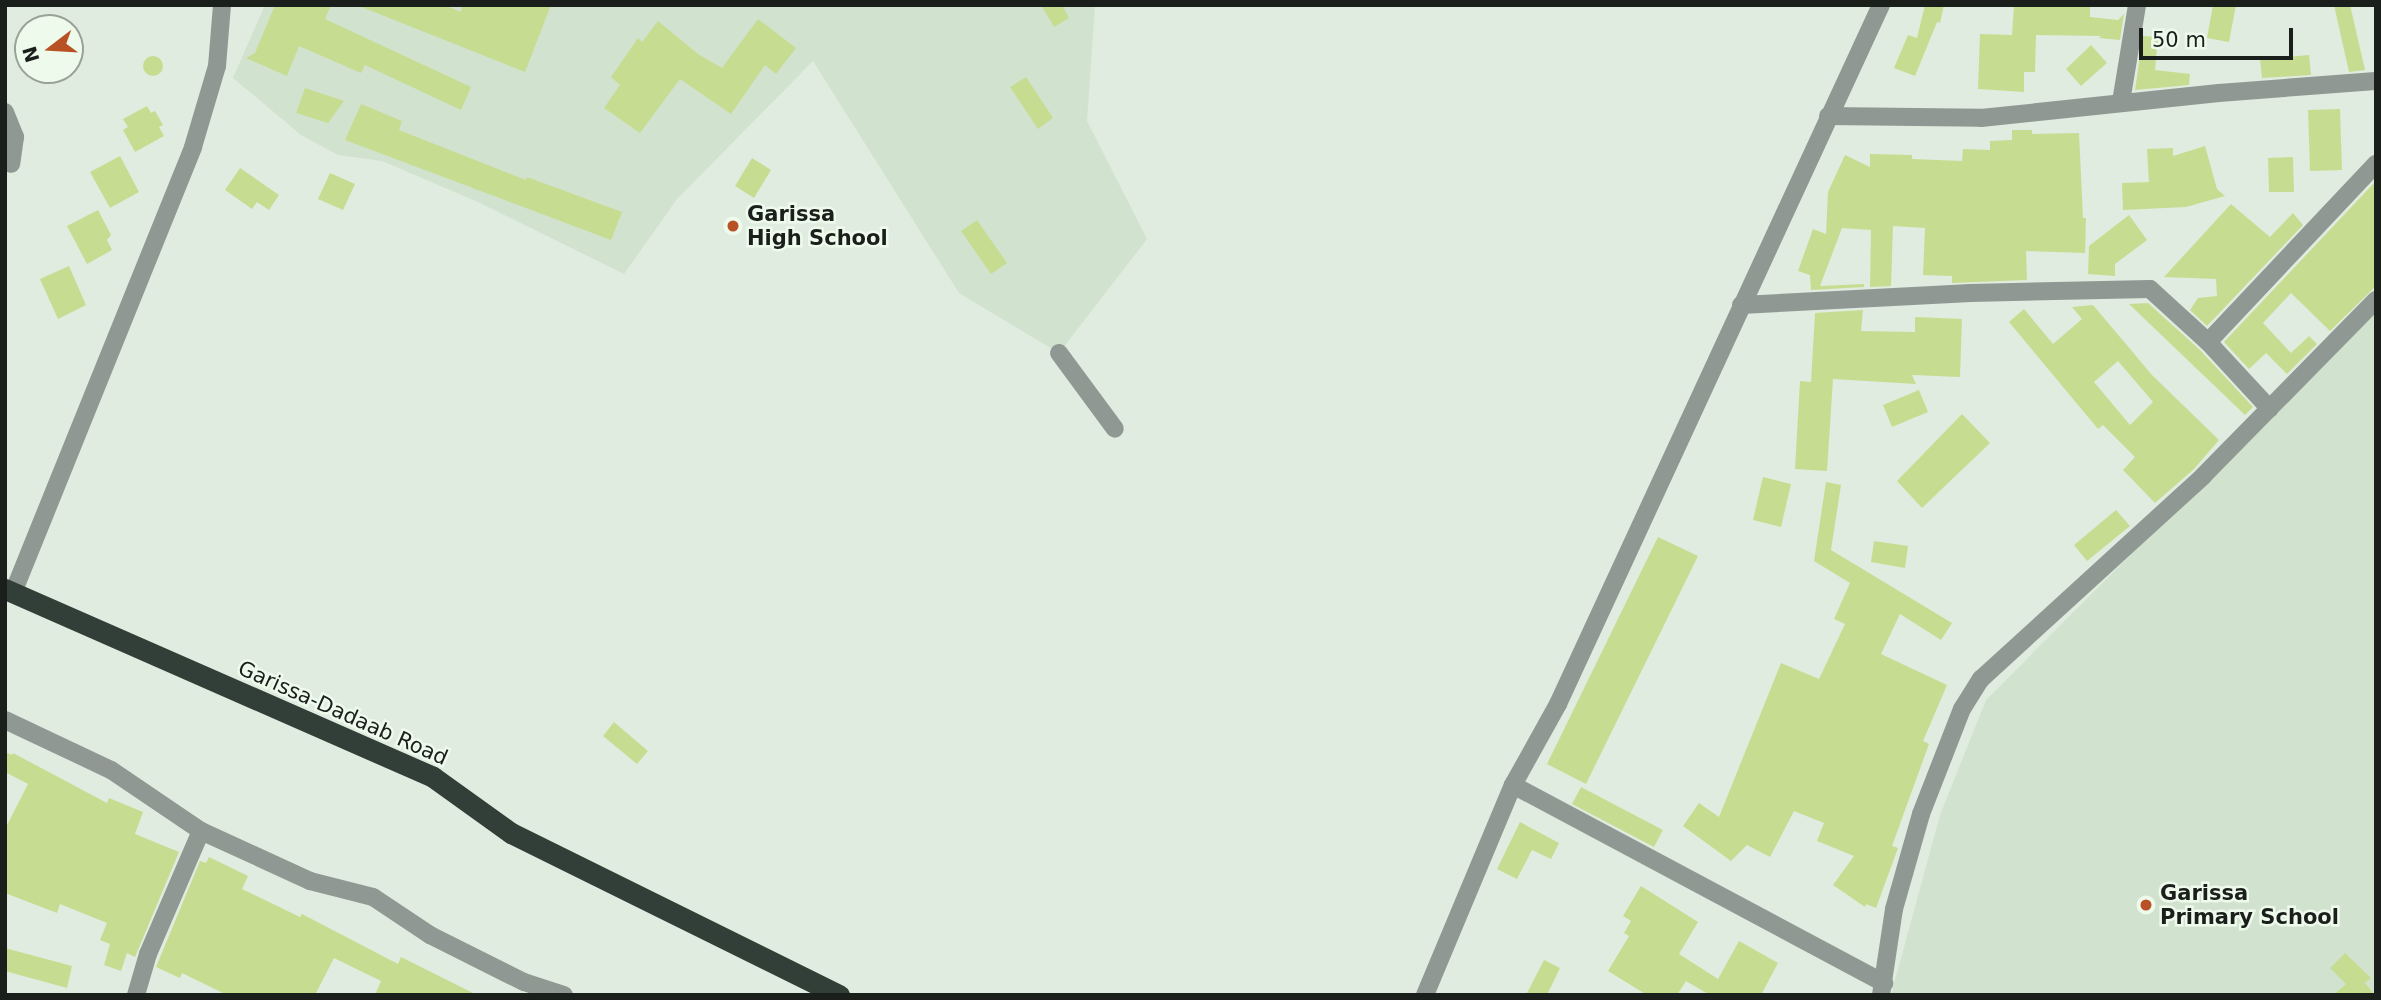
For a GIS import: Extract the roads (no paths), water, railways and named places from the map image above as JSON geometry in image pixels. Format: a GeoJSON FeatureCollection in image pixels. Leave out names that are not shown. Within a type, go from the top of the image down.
{"type":"FeatureCollection","features":[{"type":"Feature","properties":{"kind":"highway","name":"Garissa-Dadaab Road"},"geometry":{"type":"LineString","coordinates":[[9,591],[433,777],[511,833],[839,995]]}},
{"type":"Feature","properties":{"kind":"street"},"geometry":{"type":"LineString","coordinates":[[9,591],[193,147],[217,66],[222,5]]}},
{"type":"Feature","properties":{"kind":"street"},"geometry":{"type":"LineString","coordinates":[[1425,995],[1513,785],[1558,704],[1881,5]]}},
{"type":"Feature","properties":{"kind":"street"},"geometry":{"type":"LineString","coordinates":[[2121,102],[2137,5]]}},
{"type":"Feature","properties":{"kind":"street"},"geometry":{"type":"LineString","coordinates":[[1828,116],[1981,118],[2121,102],[2376,82]]}},
{"type":"Feature","properties":{"kind":"street"},"geometry":{"type":"LineString","coordinates":[[5,112],[15,137],[11,164]]}},
{"type":"Feature","properties":{"kind":"street"},"geometry":{"type":"LineString","coordinates":[[2208,342],[2376,164]]}},
{"type":"Feature","properties":{"kind":"street"},"geometry":{"type":"LineString","coordinates":[[1741,305],[1971,293],[2150,289],[2208,342],[2270,409]]}},
{"type":"Feature","properties":{"kind":"street"},"geometry":{"type":"LineString","coordinates":[[1513,785],[1883,989],[1894,909],[1921,814],[1962,709],[1981,679],[2203,476],[2376,300]]}},
{"type":"Feature","properties":{"kind":"street"},"geometry":{"type":"LineString","coordinates":[[1059,353],[1115,429]]}},
{"type":"Feature","properties":{"kind":"street"},"geometry":{"type":"LineString","coordinates":[[5,720],[111,769],[201,831],[310,881],[373,897],[430,935],[524,982],[564,995]]}},
{"type":"Feature","properties":{"kind":"street"},"geometry":{"type":"LineString","coordinates":[[136,995],[148,954],[201,831]]}},
{"type":"Feature","properties":{"kind":"place","name":"Garissa High School"},"geometry":{"type":"Point","coordinates":[733,226]}},
{"type":"Feature","properties":{"kind":"place","name":"Garissa Primary School"},"geometry":{"type":"Point","coordinates":[2146,905]}}]}
